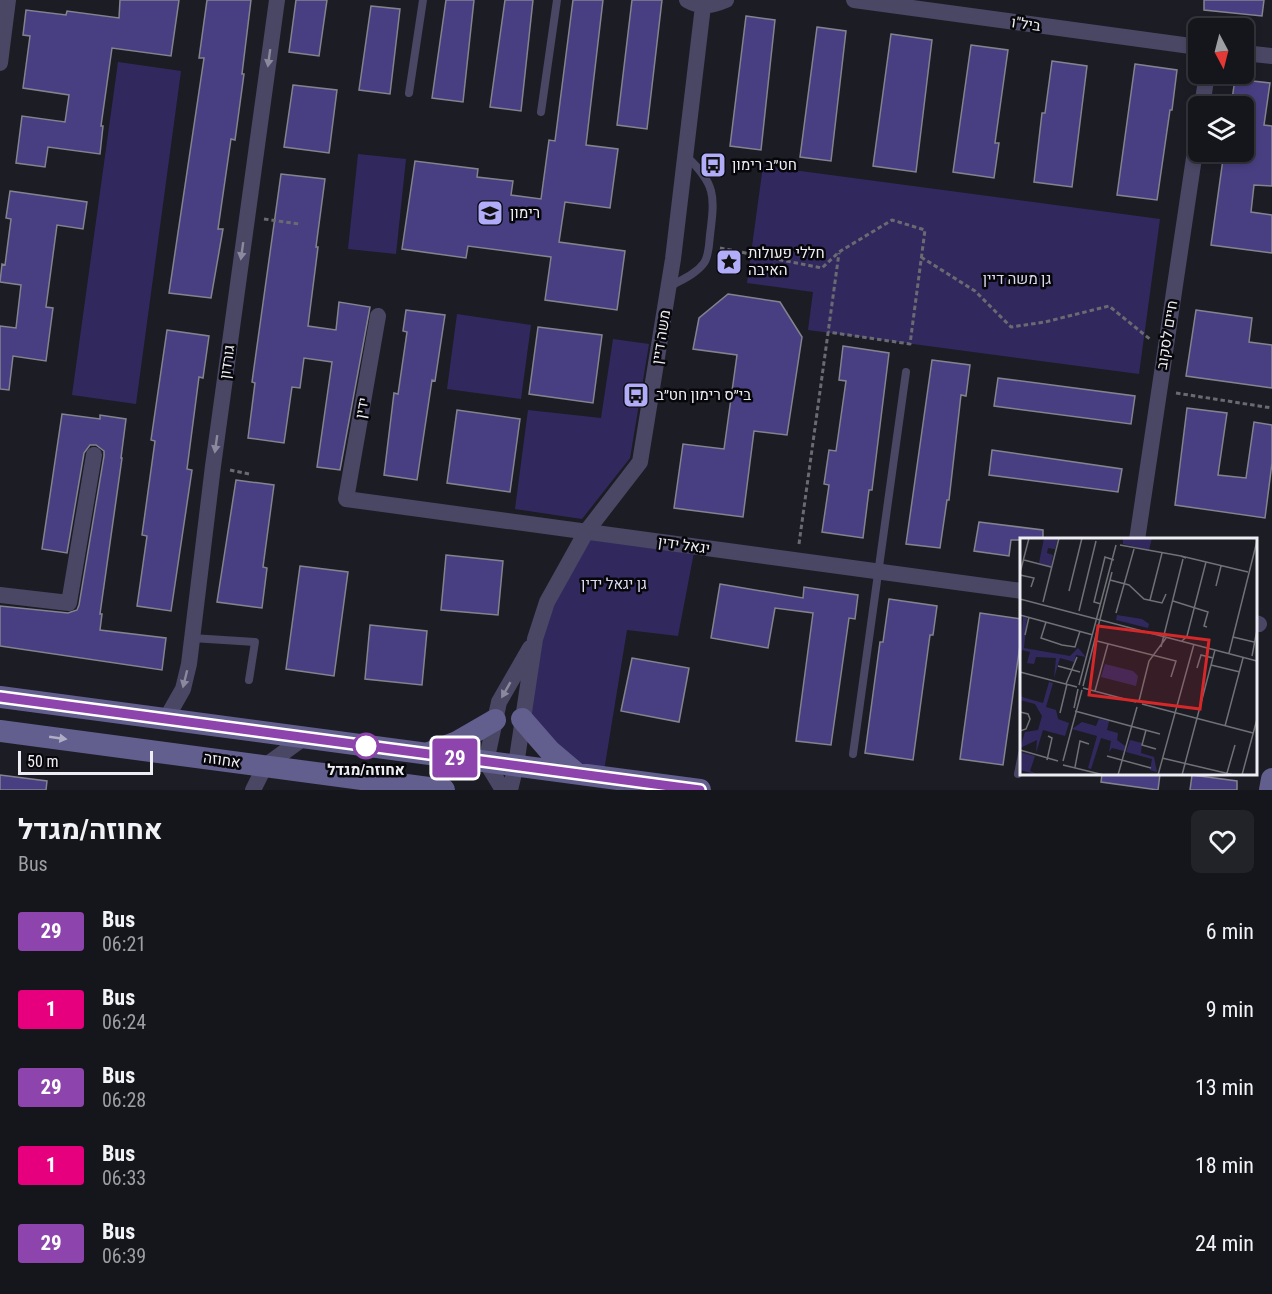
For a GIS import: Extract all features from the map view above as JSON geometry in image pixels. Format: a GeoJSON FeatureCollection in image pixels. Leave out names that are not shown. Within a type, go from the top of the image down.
{"type":"FeatureCollection","features":[{"type":"Feature","properties":{"kind":"main road"},"geometry":{"type":"LineString","coordinates":[[0,697],[700,790]]}},
{"type":"Feature","properties":{"kind":"main road"},"geometry":{"type":"LineString","coordinates":[[522,719],[549,750],[576,773]]}},
{"type":"Feature","properties":{"kind":"main road"},"geometry":{"type":"LineString","coordinates":[[427,754],[457,742],[495,720]]}},
{"type":"Feature","properties":{"kind":"main road","name":"אחוזה"},"geometry":{"type":"LineString","coordinates":[[0,731],[444,790]]}},
{"type":"Feature","properties":{"kind":"main road"},"geometry":{"type":"LineString","coordinates":[[1270,790],[1272,779]]}},
{"type":"Feature","properties":{"kind":"street"},"geometry":{"type":"LineString","coordinates":[[0,63],[9,0]]}},
{"type":"Feature","properties":{"kind":"street","name":"גורדון"},"geometry":{"type":"LineString","coordinates":[[166,719],[183,688],[189,664],[213,466],[277,0]]}},
{"type":"Feature","properties":{"kind":"street"},"geometry":{"type":"LineString","coordinates":[[687,0],[703,6],[715,5],[726,0]]}},
{"type":"Feature","properties":{"kind":"street","name":"ביל\"ו"},"geometry":{"type":"LineString","coordinates":[[854,0],[1188,46]]}},
{"type":"Feature","properties":{"kind":"street","name":"משה דיין"},"geometry":{"type":"LineString","coordinates":[[510,790],[516,765],[535,639],[547,602],[586,532],[640,462],[669,287],[703,6]]}},
{"type":"Feature","properties":{"kind":"street"},"geometry":{"type":"LineString","coordinates":[[1254,54],[1272,56]]}},
{"type":"Feature","properties":{"kind":"street","name":"חיים לסקוב"},"geometry":{"type":"LineString","coordinates":[[1137,538],[1193,162]]}},
{"type":"Feature","properties":{"kind":"street","name":"ידין"},"geometry":{"type":"LineString","coordinates":[[346,499],[378,316]]}},
{"type":"Feature","properties":{"kind":"street"},"geometry":{"type":"LineString","coordinates":[[0,595],[69,603],[94,455]]}},
{"type":"Feature","properties":{"kind":"street","name":"יגאל ידין"},"geometry":{"type":"LineString","coordinates":[[346,499],[1020,591]]}},
{"type":"Feature","properties":{"kind":"street","name":"משה דיין"},"geometry":{"type":"LineString","coordinates":[[486,762],[499,702],[535,639]]}},
{"type":"Feature","properties":{"kind":"street"},"geometry":{"type":"LineString","coordinates":[[253,790],[265,766],[305,737]]}},
{"type":"Feature","properties":{"kind":"street"},"geometry":{"type":"LineString","coordinates":[[486,762],[503,790]]}},
{"type":"Feature","properties":{"kind":"lane"},"geometry":{"type":"LineString","coordinates":[[409,93],[423,0]]}},
{"type":"Feature","properties":{"kind":"lane"},"geometry":{"type":"LineString","coordinates":[[542,112],[557,0]]}},
{"type":"Feature","properties":{"kind":"lane"},"geometry":{"type":"LineString","coordinates":[[669,287],[693,273],[705,262],[709,246],[714,202],[710,185],[701,170],[685,154]]}},
{"type":"Feature","properties":{"kind":"lane"},"geometry":{"type":"LineString","coordinates":[[853,753],[906,372]]}},
{"type":"Feature","properties":{"kind":"lane"},"geometry":{"type":"LineString","coordinates":[[192,638],[255,642],[249,680]]}},
{"type":"Feature","properties":{"kind":"lane"},"geometry":{"type":"LineString","coordinates":[[1018,774],[1020,764]]}},
{"type":"Feature","properties":{"kind":"path"},"geometry":{"type":"LineString","coordinates":[[247,216],[299,224]]}},
{"type":"Feature","properties":{"kind":"path"},"geometry":{"type":"LineString","coordinates":[[709,246],[822,268],[839,252],[892,220],[925,230],[910,344],[828,332]]}},
{"type":"Feature","properties":{"kind":"path"},"geometry":{"type":"LineString","coordinates":[[797,561],[839,252]]}},
{"type":"Feature","properties":{"kind":"path"},"geometry":{"type":"LineString","coordinates":[[921,257],[975,291],[1011,327],[1045,322],[1109,306],[1164,350]]}},
{"type":"Feature","properties":{"kind":"path"},"geometry":{"type":"LineString","coordinates":[[1158,390],[1272,408]]}},
{"type":"Feature","properties":{"kind":"green space"},"geometry":{"type":"Polygon","coordinates":[[[118,62],[181,71],[136,404],[72,395],[118,62]]]}},
{"type":"Feature","properties":{"kind":"green space"},"geometry":{"type":"Polygon","coordinates":[[[358,154],[406,159],[396,254],[348,249],[358,154]]]}},
{"type":"Feature","properties":{"kind":"green space","name":"גן משה דיין"},"geometry":{"type":"Polygon","coordinates":[[[763,166],[1160,219],[1139,374],[808,330],[813,292],[747,283],[763,166]]]}},
{"type":"Feature","properties":{"kind":"green space"},"geometry":{"type":"Polygon","coordinates":[[[457,314],[531,325],[521,399],[447,389],[457,314]]]}},
{"type":"Feature","properties":{"kind":"green space"},"geometry":{"type":"Polygon","coordinates":[[[613,339],[649,344],[630,458],[582,519],[515,509],[528,410],[601,418],[613,339]]]}},
{"type":"Feature","properties":{"kind":"green space","name":"גן יגאל ידין"},"geometry":{"type":"Polygon","coordinates":[[[586,532],[695,547],[678,636],[627,630],[603,777],[576,773],[522,719],[540,626],[586,532]]]}},
{"type":"Feature","properties":{"kind":"building"},"geometry":{"type":"Polygon","coordinates":[[[120,0],[179,0],[171,56],[112,48],[101,126],[103,126],[100,154],[48,147],[45,167],[16,163],[22,116],[65,122],[69,95],[23,88],[30,36],[23,35],[26,10],[66,15],[67,11],[119,18],[120,0]]]}},
{"type":"Feature","properties":{"kind":"building"},"geometry":{"type":"Polygon","coordinates":[[[207,0],[251,0],[242,74],[244,74],[235,140],[231,139],[218,229],[223,229],[211,298],[169,293],[204,58],[199,58],[207,0]]]}},
{"type":"Feature","properties":{"kind":"building"},"geometry":{"type":"Polygon","coordinates":[[[296,0],[327,0],[319,56],[289,52],[296,0]]]}},
{"type":"Feature","properties":{"kind":"building"},"geometry":{"type":"Polygon","coordinates":[[[446,0],[474,0],[463,102],[432,98],[446,0]]]}},
{"type":"Feature","properties":{"kind":"building"},"geometry":{"type":"Polygon","coordinates":[[[505,0],[533,0],[521,111],[490,107],[505,0]]]}},
{"type":"Feature","properties":{"kind":"building"},"geometry":{"type":"Polygon","coordinates":[[[573,0],[603,0],[586,145],[618,149],[610,208],[565,202],[559,242],[625,251],[617,310],[545,300],[551,257],[468,246],[466,258],[402,249],[415,161],[478,169],[477,177],[513,181],[511,195],[541,199],[549,140],[555,141],[573,0]]]}},
{"type":"Feature","properties":{"kind":"building"},"geometry":{"type":"Polygon","coordinates":[[[632,0],[662,0],[647,129],[617,125],[632,0]]]}},
{"type":"Feature","properties":{"kind":"building"},"geometry":{"type":"Polygon","coordinates":[[[1204,0],[1264,0],[1262,16],[1204,10],[1204,0]]]}},
{"type":"Feature","properties":{"kind":"building"},"geometry":{"type":"Polygon","coordinates":[[[371,6],[400,9],[390,94],[359,90],[371,6]]]}},
{"type":"Feature","properties":{"kind":"building"},"geometry":{"type":"Polygon","coordinates":[[[746,16],[775,20],[761,150],[730,146],[746,16]]]}},
{"type":"Feature","properties":{"kind":"building"},"geometry":{"type":"Polygon","coordinates":[[[817,27],[846,31],[831,161],[800,157],[817,27]]]}},
{"type":"Feature","properties":{"kind":"building"},"geometry":{"type":"Polygon","coordinates":[[[891,34],[932,40],[916,172],[873,166],[891,34]]]}},
{"type":"Feature","properties":{"kind":"building"},"geometry":{"type":"Polygon","coordinates":[[[971,45],[1008,50],[995,143],[999,143],[994,178],[953,172],[971,45]]]}},
{"type":"Feature","properties":{"kind":"building"},"geometry":{"type":"Polygon","coordinates":[[[1052,61],[1087,66],[1072,187],[1034,182],[1042,113],[1045,113],[1052,61]]]}},
{"type":"Feature","properties":{"kind":"building"},"geometry":{"type":"Polygon","coordinates":[[[1135,64],[1177,70],[1157,200],[1117,195],[1135,64]]]}},
{"type":"Feature","properties":{"kind":"building"},"geometry":{"type":"Polygon","coordinates":[[[1254,81],[1270,83],[1264,125],[1272,126],[1272,186],[1254,185],[1251,212],[1272,215],[1272,253],[1211,245],[1223,162],[1254,162],[1254,96],[1232,96],[1234,84],[1254,84],[1254,81]]]}},
{"type":"Feature","properties":{"kind":"building"},"geometry":{"type":"Polygon","coordinates":[[[293,85],[337,90],[329,153],[284,147],[293,85]]]}},
{"type":"Feature","properties":{"kind":"building"},"geometry":{"type":"Polygon","coordinates":[[[281,174],[325,179],[308,326],[336,330],[339,302],[370,307],[340,470],[317,467],[332,362],[304,358],[300,388],[292,387],[284,443],[248,438],[255,383],[252,382],[281,174]]]}},
{"type":"Feature","properties":{"kind":"building"},"geometry":{"type":"Polygon","coordinates":[[[10,191],[87,202],[83,229],[57,225],[46,307],[53,308],[46,361],[13,356],[9,390],[0,389],[0,326],[16,328],[21,285],[0,282],[2,264],[5,265],[11,219],[6,218],[10,191]]]}},
{"type":"Feature","properties":{"kind":"building"},"geometry":{"type":"Polygon","coordinates":[[[728,294],[780,302],[802,337],[787,435],[754,431],[743,517],[674,508],[683,444],[724,449],[737,355],[693,349],[699,318],[728,294]]]}},
{"type":"Feature","properties":{"kind":"building"},"geometry":{"type":"Polygon","coordinates":[[[406,310],[445,315],[435,381],[432,380],[417,480],[384,475],[394,393],[398,394],[407,332],[403,331],[406,310]]]}},
{"type":"Feature","properties":{"kind":"building"},"geometry":{"type":"Polygon","coordinates":[[[1196,310],[1252,318],[1249,342],[1272,345],[1272,388],[1186,376],[1196,310]]]}},
{"type":"Feature","properties":{"kind":"building"},"geometry":{"type":"Polygon","coordinates":[[[538,327],[602,335],[593,403],[529,394],[538,327]]]}},
{"type":"Feature","properties":{"kind":"building"},"geometry":{"type":"Polygon","coordinates":[[[167,330],[209,336],[203,378],[199,377],[187,469],[192,470],[171,611],[137,606],[147,536],[142,535],[155,441],[151,440],[167,330]]]}},
{"type":"Feature","properties":{"kind":"building"},"geometry":{"type":"Polygon","coordinates":[[[843,346],[889,353],[872,490],[869,490],[863,538],[822,532],[829,485],[824,484],[829,450],[836,451],[846,381],[839,380],[843,346]]]}},
{"type":"Feature","properties":{"kind":"building"},"geometry":{"type":"Polygon","coordinates":[[[932,360],[970,365],[966,396],[961,395],[949,500],[947,500],[940,548],[906,544],[932,360]]]}},
{"type":"Feature","properties":{"kind":"building"},"geometry":{"type":"Polygon","coordinates":[[[998,378],[1135,396],[1131,424],[994,406],[998,378]]]}},
{"type":"Feature","properties":{"kind":"building"},"geometry":{"type":"Polygon","coordinates":[[[1187,408],[1227,413],[1218,475],[1246,478],[1254,422],[1272,425],[1272,463],[1265,518],[1175,505],[1187,408]]]}},
{"type":"Feature","properties":{"kind":"building"},"geometry":{"type":"Polygon","coordinates":[[[457,410],[520,419],[510,492],[447,483],[457,410]]]}},
{"type":"Feature","properties":{"kind":"building"},"geometry":{"type":"Polygon","coordinates":[[[62,414],[100,419],[100,415],[126,419],[100,614],[102,614],[100,630],[166,638],[162,670],[0,646],[0,606],[68,613],[77,610],[79,605],[104,451],[96,445],[90,445],[84,453],[67,553],[42,549],[62,414]]]}},
{"type":"Feature","properties":{"kind":"building"},"geometry":{"type":"Polygon","coordinates":[[[992,450],[1122,469],[1118,492],[989,475],[992,450]]]}},
{"type":"Feature","properties":{"kind":"building"},"geometry":{"type":"Polygon","coordinates":[[[236,480],[274,485],[263,567],[267,568],[262,608],[217,602],[236,480]]]}},
{"type":"Feature","properties":{"kind":"building"},"geometry":{"type":"Polygon","coordinates":[[[979,522],[1043,530],[1043,538],[1011,540],[1009,556],[974,551],[979,522]]]}},
{"type":"Feature","properties":{"kind":"building"},"geometry":{"type":"Polygon","coordinates":[[[446,555],[503,561],[498,615],[441,610],[446,555]]]}},
{"type":"Feature","properties":{"kind":"building"},"geometry":{"type":"Polygon","coordinates":[[[300,566],[348,572],[334,676],[286,669],[300,566]]]}},
{"type":"Feature","properties":{"kind":"building"},"geometry":{"type":"Polygon","coordinates":[[[720,584],[803,598],[804,587],[858,595],[855,619],[849,618],[831,745],[796,741],[813,613],[775,608],[768,648],[711,638],[720,584]]]}},
{"type":"Feature","properties":{"kind":"building"},"geometry":{"type":"Polygon","coordinates":[[[889,599],[937,606],[933,635],[930,635],[913,760],[865,753],[880,642],[883,642],[889,599]]]}},
{"type":"Feature","properties":{"kind":"building"},"geometry":{"type":"Polygon","coordinates":[[[980,613],[1020,619],[1020,645],[1003,765],[960,759],[980,613]]]}},
{"type":"Feature","properties":{"kind":"building"},"geometry":{"type":"Polygon","coordinates":[[[370,625],[427,631],[422,685],[365,679],[370,625]]]}},
{"type":"Feature","properties":{"kind":"building"},"geometry":{"type":"Polygon","coordinates":[[[632,658],[689,668],[679,722],[621,711],[632,658]]]}},
{"type":"Feature","properties":{"kind":"building"},"geometry":{"type":"Polygon","coordinates":[[[0,775],[47,781],[46,790],[0,790],[0,775]]]}},
{"type":"Feature","properties":{"kind":"building"},"geometry":{"type":"Polygon","coordinates":[[[1102,775],[1160,775],[1158,790],[1101,782],[1102,775]]]}},
{"type":"Feature","properties":{"kind":"building"},"geometry":{"type":"Polygon","coordinates":[[[1192,775],[1237,781],[1237,790],[1190,790],[1192,775]]]}},
{"type":"Feature","properties":{"kind":"bus line","name":"29"},"geometry":{"type":"LineString","coordinates":[[0,697],[700,790]]}},
{"type":"Feature","properties":{"kind":"place","name":"חט״ב רימון"},"geometry":{"type":"Point","coordinates":[713,165]}},
{"type":"Feature","properties":{"kind":"place","name":"רימון"},"geometry":{"type":"Point","coordinates":[490,213]}},
{"type":"Feature","properties":{"kind":"place","name":"חללי פעולות האיבה"},"geometry":{"type":"Point","coordinates":[729,262]}},
{"type":"Feature","properties":{"kind":"place","name":"בי״ס רימון חט״ב"},"geometry":{"type":"Point","coordinates":[636,395]}},
{"type":"Feature","properties":{"kind":"place","name":"אחוזה/מגדל"},"geometry":{"type":"Point","coordinates":[366,746]}}]}
